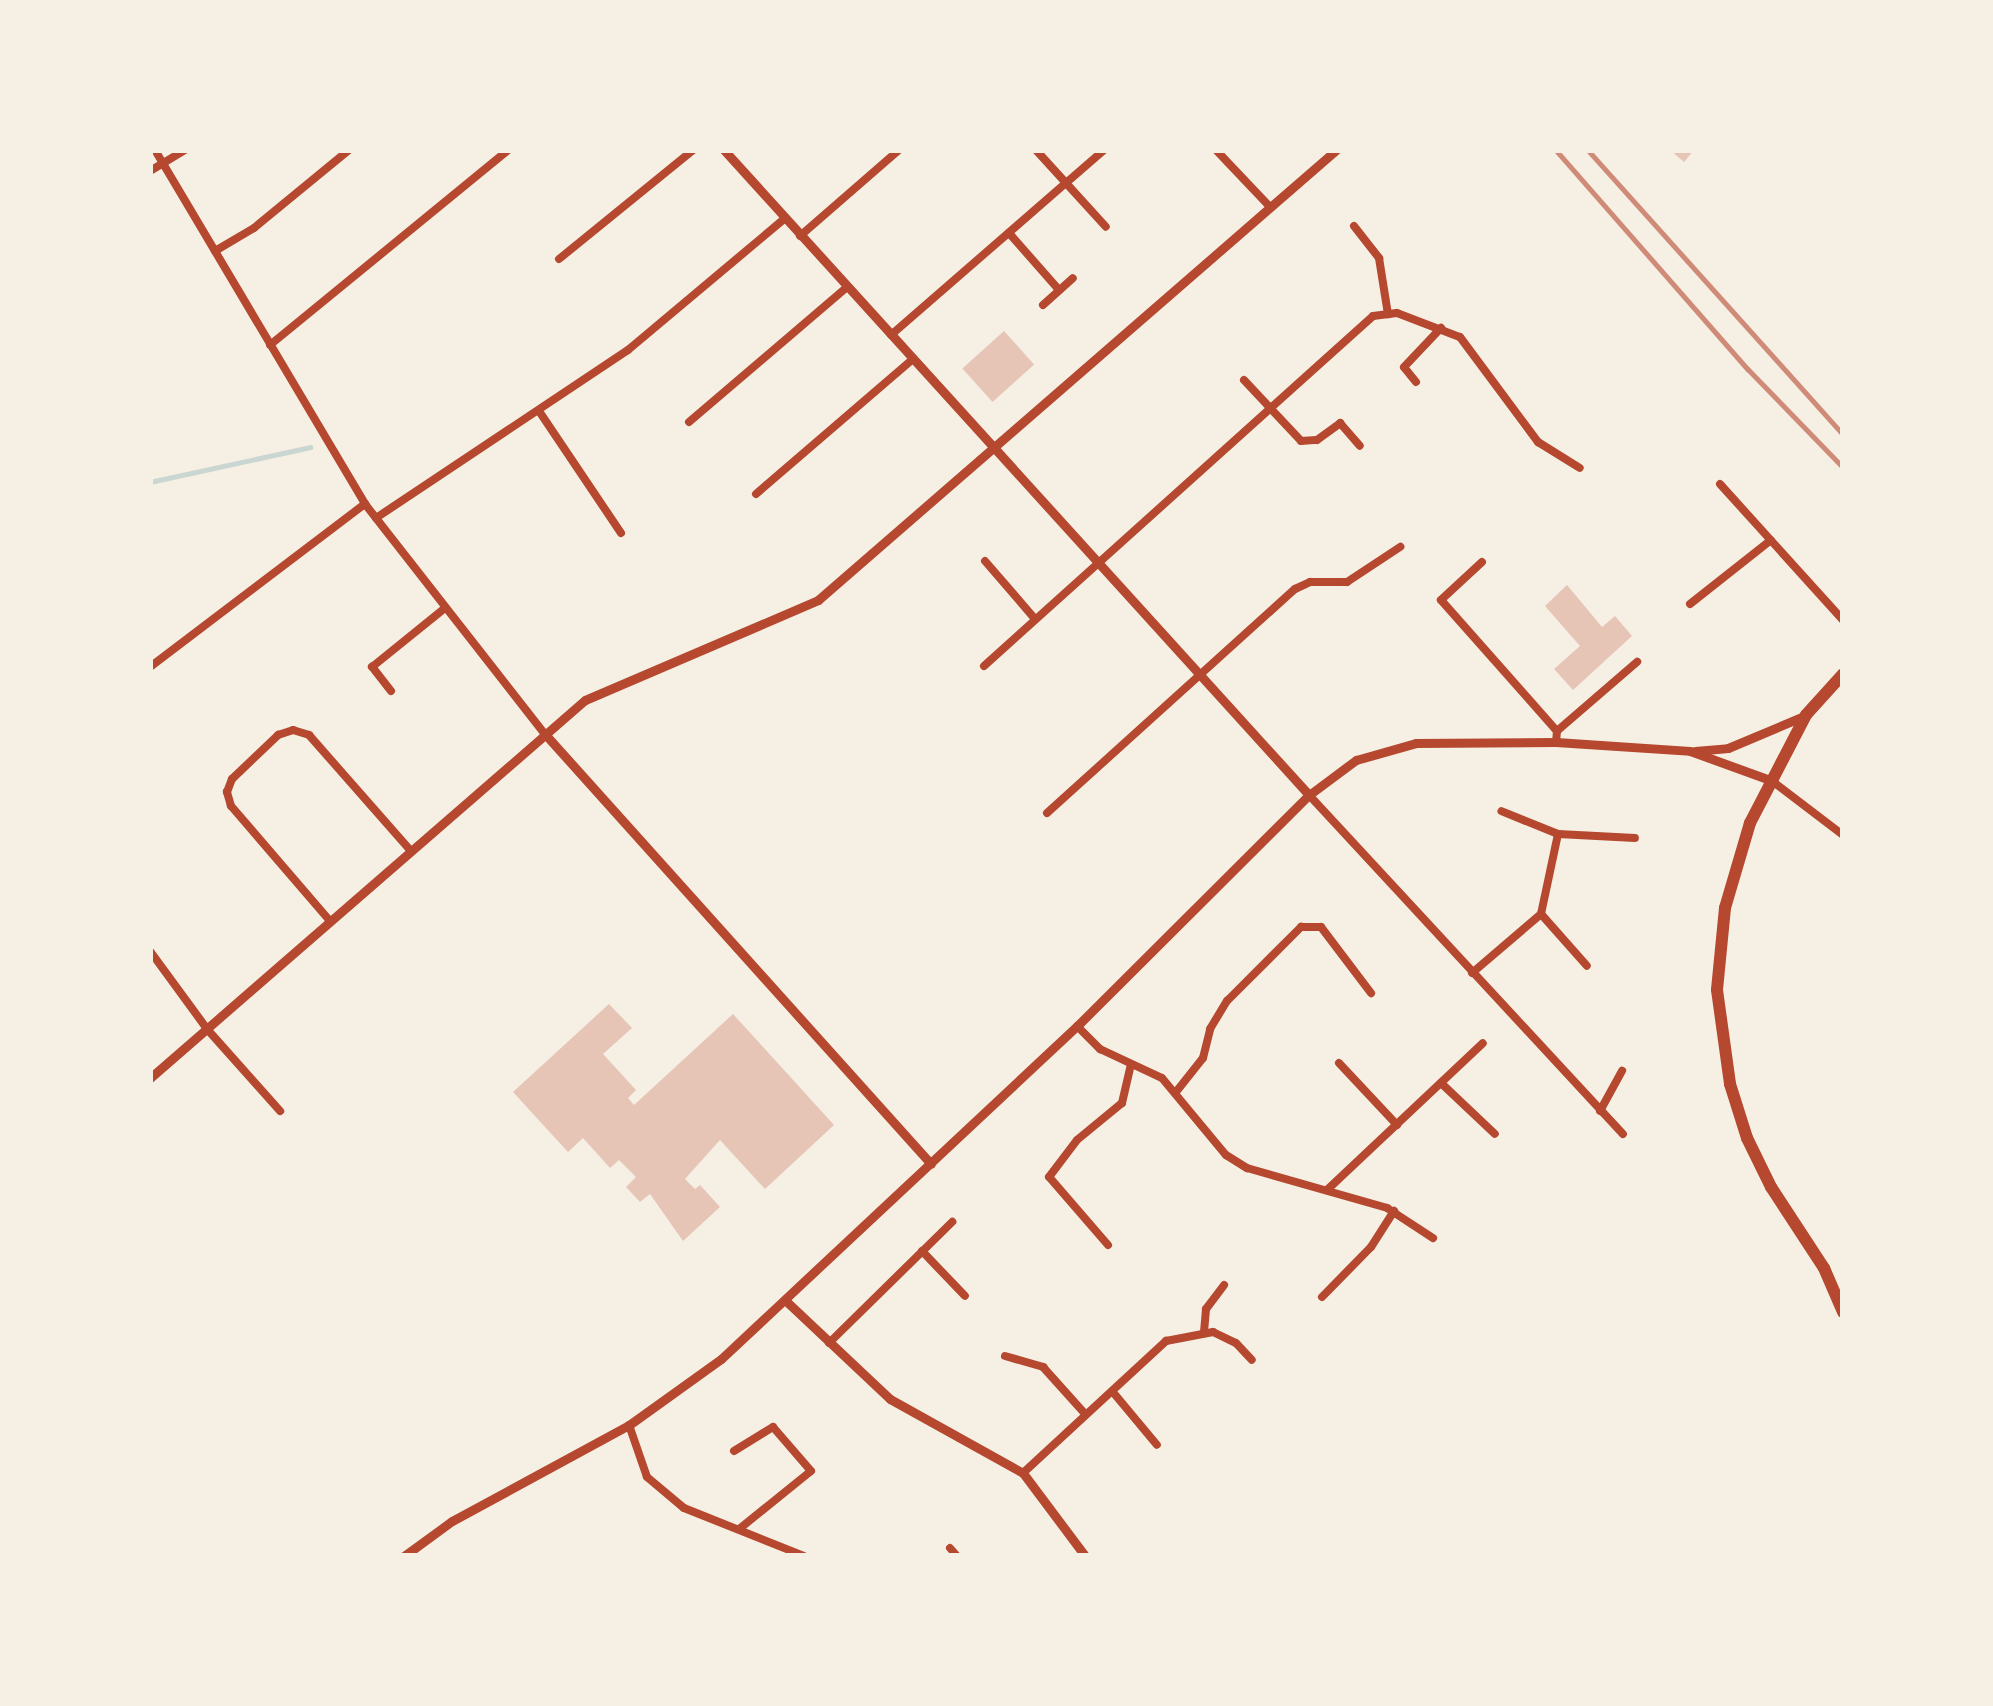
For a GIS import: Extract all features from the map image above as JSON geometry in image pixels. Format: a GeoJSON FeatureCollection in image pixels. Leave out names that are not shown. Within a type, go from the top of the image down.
{"type":"FeatureCollection","features":[{"type":"Feature","properties":{"kind":"highway"},"geometry":{"type":"LineString","coordinates":[[1843,674],[1806,715],[1770,780],[1740,852],[1725,908],[1717,991],[1721,1037],[1747,1138],[1771,1186],[1824,1268],[1843,1312]]}},
{"type":"Feature","properties":{"kind":"highway"},"geometry":{"type":"LineString","coordinates":[[1824,1268],[1843,1280]]}},
{"type":"Feature","properties":{"kind":"street"},"geometry":{"type":"LineString","coordinates":[[155,150],[365,504],[544,734],[931,1164]]}},
{"type":"Feature","properties":{"kind":"street"},"geometry":{"type":"LineString","coordinates":[[150,172],[185,150]]}},
{"type":"Feature","properties":{"kind":"street"},"geometry":{"type":"LineString","coordinates":[[215,251],[254,229],[349,150]]}},
{"type":"Feature","properties":{"kind":"street"},"geometry":{"type":"LineString","coordinates":[[270,345],[508,150]]}},
{"type":"Feature","properties":{"kind":"street"},"geometry":{"type":"LineString","coordinates":[[559,259],[693,150]]}},
{"type":"Feature","properties":{"kind":"street"},"geometry":{"type":"LineString","coordinates":[[724,150],[799,238],[998,447],[1198,676],[1623,1134]]}},
{"type":"Feature","properties":{"kind":"street"},"geometry":{"type":"LineString","coordinates":[[799,238],[899,150]]}},
{"type":"Feature","properties":{"kind":"street"},"geometry":{"type":"LineString","coordinates":[[1036,150],[1106,227]]}},
{"type":"Feature","properties":{"kind":"street"},"geometry":{"type":"LineString","coordinates":[[891,335],[1103,150]]}},
{"type":"Feature","properties":{"kind":"street"},"geometry":{"type":"LineString","coordinates":[[1216,150],[1270,207]]}},
{"type":"Feature","properties":{"kind":"street"},"geometry":{"type":"LineString","coordinates":[[150,1078],[585,700],[818,600],[1336,150]]}},
{"type":"Feature","properties":{"kind":"street"},"geometry":{"type":"LineString","coordinates":[[376,518],[628,350],[783,220]]}},
{"type":"Feature","properties":{"kind":"street"},"geometry":{"type":"LineString","coordinates":[[1354,226],[1379,258],[1388,314]]}},
{"type":"Feature","properties":{"kind":"street"},"geometry":{"type":"LineString","coordinates":[[1009,233],[1059,290]]}},
{"type":"Feature","properties":{"kind":"street"},"geometry":{"type":"LineString","coordinates":[[1043,304],[1073,278]]}},
{"type":"Feature","properties":{"kind":"street"},"geometry":{"type":"LineString","coordinates":[[689,422],[846,288]]}},
{"type":"Feature","properties":{"kind":"street"},"geometry":{"type":"LineString","coordinates":[[984,666],[1373,316],[1388,314],[1441,328],[1479,357],[1538,442],[1580,468]]}},
{"type":"Feature","properties":{"kind":"street"},"geometry":{"type":"LineString","coordinates":[[1416,382],[1404,367],[1441,328]]}},
{"type":"Feature","properties":{"kind":"street"},"geometry":{"type":"LineString","coordinates":[[756,494],[914,359]]}},
{"type":"Feature","properties":{"kind":"street"},"geometry":{"type":"LineString","coordinates":[[1244,380],[1301,441],[1317,440],[1340,424],[1360,446]]}},
{"type":"Feature","properties":{"kind":"street"},"geometry":{"type":"LineString","coordinates":[[539,411],[621,533]]}},
{"type":"Feature","properties":{"kind":"street"},"geometry":{"type":"LineString","coordinates":[[1720,484],[1843,620]]}},
{"type":"Feature","properties":{"kind":"street"},"geometry":{"type":"LineString","coordinates":[[150,667],[365,504]]}},
{"type":"Feature","properties":{"kind":"street"},"geometry":{"type":"LineString","coordinates":[[1690,604],[1771,540]]}},
{"type":"Feature","properties":{"kind":"street"},"geometry":{"type":"LineString","coordinates":[[1047,813],[1295,590],[1310,582],[1347,582],[1400,547]]}},
{"type":"Feature","properties":{"kind":"street"},"geometry":{"type":"LineString","coordinates":[[985,561],[1035,619]]}},
{"type":"Feature","properties":{"kind":"street"},"geometry":{"type":"LineString","coordinates":[[1482,562],[1442,600],[1556,736]]}},
{"type":"Feature","properties":{"kind":"street"},"geometry":{"type":"LineString","coordinates":[[392,691],[372,667],[445,608]]}},
{"type":"Feature","properties":{"kind":"street"},"geometry":{"type":"LineString","coordinates":[[1556,736],[1637,662]]}},
{"type":"Feature","properties":{"kind":"street"},"geometry":{"type":"LineString","coordinates":[[1690,752],[1728,748],[1806,715]]}},
{"type":"Feature","properties":{"kind":"street"},"geometry":{"type":"LineString","coordinates":[[330,921],[231,806],[227,792],[232,779],[278,735],[293,730],[309,735],[410,850]]}},
{"type":"Feature","properties":{"kind":"street"},"geometry":{"type":"LineString","coordinates":[[404,1556],[452,1521],[629,1425],[688,1386],[786,1301],[1077,1026],[1309,795],[1356,760],[1385,748],[1556,736],[1690,752],[1770,780],[1843,835]]}},
{"type":"Feature","properties":{"kind":"street"},"geometry":{"type":"LineString","coordinates":[[1501,812],[1558,834],[1635,838]]}},
{"type":"Feature","properties":{"kind":"street"},"geometry":{"type":"LineString","coordinates":[[1472,973],[1541,914],[1558,834]]}},
{"type":"Feature","properties":{"kind":"street"},"geometry":{"type":"LineString","coordinates":[[1541,914],[1587,966]]}},
{"type":"Feature","properties":{"kind":"street"},"geometry":{"type":"LineString","coordinates":[[1176,1092],[1203,1058],[1210,1029],[1227,1001],[1300,927],[1321,927],[1371,993]]}},
{"type":"Feature","properties":{"kind":"street"},"geometry":{"type":"LineString","coordinates":[[150,951],[207,1029],[280,1111]]}},
{"type":"Feature","properties":{"kind":"street"},"geometry":{"type":"LineString","coordinates":[[1077,1026],[1100,1049],[1162,1078],[1226,1155],[1247,1168],[1394,1211],[1433,1238]]}},
{"type":"Feature","properties":{"kind":"street"},"geometry":{"type":"LineString","coordinates":[[1326,1192],[1483,1043]]}},
{"type":"Feature","properties":{"kind":"street"},"geometry":{"type":"LineString","coordinates":[[1339,1063],[1397,1124]]}},
{"type":"Feature","properties":{"kind":"street"},"geometry":{"type":"LineString","coordinates":[[1108,1245],[1048,1177],[1077,1140],[1122,1103],[1131,1064]]}},
{"type":"Feature","properties":{"kind":"street"},"geometry":{"type":"LineString","coordinates":[[1600,1111],[1622,1071]]}},
{"type":"Feature","properties":{"kind":"street"},"geometry":{"type":"LineString","coordinates":[[1441,1083],[1495,1134]]}},
{"type":"Feature","properties":{"kind":"street"},"geometry":{"type":"LineString","coordinates":[[1322,1298],[1371,1247],[1394,1211]]}},
{"type":"Feature","properties":{"kind":"street"},"geometry":{"type":"LineString","coordinates":[[829,1342],[952,1222]]}},
{"type":"Feature","properties":{"kind":"street"},"geometry":{"type":"LineString","coordinates":[[922,1251],[965,1296]]}},
{"type":"Feature","properties":{"kind":"street"},"geometry":{"type":"LineString","coordinates":[[1204,1332],[1206,1309],[1223,1285]]}},
{"type":"Feature","properties":{"kind":"street"},"geometry":{"type":"LineString","coordinates":[[786,1301],[890,1399],[1023,1473],[1084,1556]]}},
{"type":"Feature","properties":{"kind":"street"},"geometry":{"type":"LineString","coordinates":[[1023,1473],[1166,1341],[1204,1332],[1236,1343],[1252,1360]]}},
{"type":"Feature","properties":{"kind":"street"},"geometry":{"type":"LineString","coordinates":[[1005,1356],[1043,1367],[1086,1415]]}},
{"type":"Feature","properties":{"kind":"street"},"geometry":{"type":"LineString","coordinates":[[1112,1391],[1157,1445]]}},
{"type":"Feature","properties":{"kind":"street"},"geometry":{"type":"LineString","coordinates":[[629,1425],[647,1478],[684,1508],[804,1556]]}},
{"type":"Feature","properties":{"kind":"street"},"geometry":{"type":"LineString","coordinates":[[734,1451],[773,1426],[811,1471],[738,1529]]}},
{"type":"Feature","properties":{"kind":"building"},"geometry":{"type":"Polygon","coordinates":[[[1670,150],[1694,150],[1684,162],[1670,150]]]}},
{"type":"Feature","properties":{"kind":"building"},"geometry":{"type":"Polygon","coordinates":[[[1004,331],[1034,364],[992,402],[962,368],[1004,331]]]}},
{"type":"Feature","properties":{"kind":"building"},"geometry":{"type":"Polygon","coordinates":[[[1567,585],[1602,627],[1615,616],[1632,636],[1573,690],[1554,669],[1580,646],[1545,606],[1567,585]]]}},
{"type":"Feature","properties":{"kind":"building"},"geometry":{"type":"Polygon","coordinates":[[[609,1004],[632,1028],[603,1054],[636,1090],[628,1098],[634,1105],[733,1014],[834,1125],[765,1189],[720,1140],[685,1179],[695,1189],[700,1185],[720,1207],[683,1241],[650,1194],[640,1202],[626,1187],[636,1177],[619,1160],[610,1168],[583,1138],[568,1152],[513,1092],[609,1004]]]}},
{"type":"Feature","properties":{"kind":"waterway"},"geometry":{"type":"LineString","coordinates":[[150,482],[310,447]]}},
{"type":"Feature","properties":{"kind":"railway"},"geometry":{"type":"LineString","coordinates":[[1556,150],[1748,369],[1843,467]]}},
{"type":"Feature","properties":{"kind":"railway"},"geometry":{"type":"LineString","coordinates":[[1588,150],[1843,434]]}}]}
